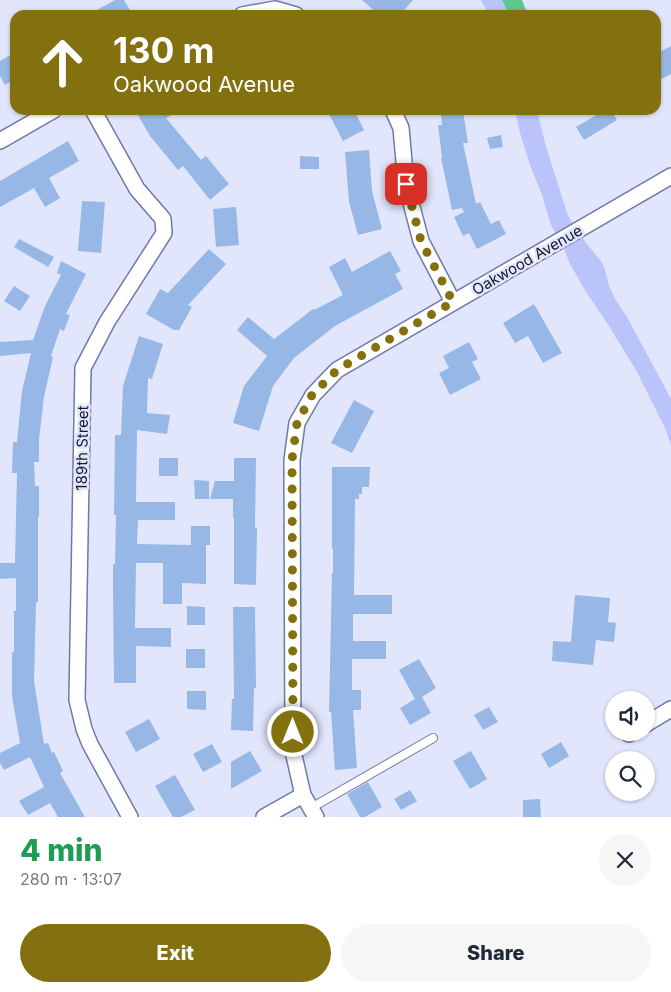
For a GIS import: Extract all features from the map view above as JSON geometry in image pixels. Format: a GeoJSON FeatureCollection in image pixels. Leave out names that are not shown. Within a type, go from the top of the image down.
{"type":"FeatureCollection","features":[{"type":"Feature","properties":{"kind":"street"},"geometry":{"type":"LineString","coordinates":[[0,141],[45,115]]}},
{"type":"Feature","properties":{"kind":"street","name":"189th Street"},"geometry":{"type":"LineString","coordinates":[[96,115],[137,189],[162,219],[164,233],[107,322],[83,368],[77,700],[84,729],[90,744],[130,817]]}},
{"type":"Feature","properties":{"kind":"street"},"geometry":{"type":"LineString","coordinates":[[395,115],[401,128],[406,184],[421,241],[453,302]]}},
{"type":"Feature","properties":{"kind":"street","name":"Oakwood Avenue"},"geometry":{"type":"LineString","coordinates":[[310,807],[293,751],[292,460],[297,423],[312,395],[337,370],[671,176]]}},
{"type":"Feature","properties":{"kind":"street"},"geometry":{"type":"LineString","coordinates":[[655,719],[671,709]]}},
{"type":"Feature","properties":{"kind":"street"},"geometry":{"type":"LineString","coordinates":[[264,817],[310,807]]}},
{"type":"Feature","properties":{"kind":"lane"},"geometry":{"type":"LineString","coordinates":[[310,807],[433,738]]}},
{"type":"Feature","properties":{"kind":"green space"},"geometry":{"type":"Polygon","coordinates":[[[502,0],[522,0],[526,10],[507,10],[502,0]]]}},
{"type":"Feature","properties":{"kind":"water"},"geometry":{"type":"Polygon","coordinates":[[[481,0],[502,0],[507,10],[486,10],[481,0]]]}},
{"type":"Feature","properties":{"kind":"water"},"geometry":{"type":"Polygon","coordinates":[[[516,115],[538,115],[568,216],[601,261],[615,299],[627,317],[671,399],[671,445],[665,428],[636,370],[586,292],[551,225],[520,133],[516,115]]]}},
{"type":"Feature","properties":{"kind":"building"},"geometry":{"type":"Polygon","coordinates":[[[115,0],[124,0],[130,10],[97,10],[115,0]]]}},
{"type":"Feature","properties":{"kind":"building"},"geometry":{"type":"Polygon","coordinates":[[[362,0],[413,0],[404,10],[373,10],[362,0]]]}},
{"type":"Feature","properties":{"kind":"building"},"geometry":{"type":"Polygon","coordinates":[[[671,46],[671,74],[661,79],[661,51],[671,46]]]}},
{"type":"Feature","properties":{"kind":"building"},"geometry":{"type":"Polygon","coordinates":[[[10,55],[10,82],[5,85],[0,76],[0,61],[10,55]]]}},
{"type":"Feature","properties":{"kind":"building"},"geometry":{"type":"Polygon","coordinates":[[[138,115],[171,115],[166,118],[201,160],[206,156],[229,184],[210,200],[183,166],[178,170],[150,136],[138,115]]]}},
{"type":"Feature","properties":{"kind":"building"},"geometry":{"type":"Polygon","coordinates":[[[330,115],[356,115],[364,130],[343,141],[330,115]]]}},
{"type":"Feature","properties":{"kind":"building"},"geometry":{"type":"Polygon","coordinates":[[[441,115],[464,115],[468,143],[463,143],[476,204],[480,202],[491,224],[499,220],[506,234],[477,249],[469,233],[463,236],[454,217],[464,212],[462,208],[452,210],[441,158],[438,125],[442,125],[441,115]]]}},
{"type":"Feature","properties":{"kind":"building"},"geometry":{"type":"Polygon","coordinates":[[[596,115],[614,115],[617,120],[584,140],[576,127],[596,115]]]}},
{"type":"Feature","properties":{"kind":"building"},"geometry":{"type":"Polygon","coordinates":[[[501,135],[503,147],[490,149],[487,138],[501,135]]]}},
{"type":"Feature","properties":{"kind":"building"},"geometry":{"type":"Polygon","coordinates":[[[68,141],[79,161],[49,178],[60,198],[45,207],[34,188],[0,207],[0,181],[68,141]]]}},
{"type":"Feature","properties":{"kind":"building"},"geometry":{"type":"Polygon","coordinates":[[[369,150],[372,191],[382,229],[358,235],[349,202],[345,152],[369,150]]]}},
{"type":"Feature","properties":{"kind":"building"},"geometry":{"type":"Polygon","coordinates":[[[300,156],[319,157],[319,169],[300,169],[300,156]]]}},
{"type":"Feature","properties":{"kind":"building"},"geometry":{"type":"Polygon","coordinates":[[[82,201],[105,202],[101,253],[78,251],[82,201]]]}},
{"type":"Feature","properties":{"kind":"building"},"geometry":{"type":"Polygon","coordinates":[[[236,207],[239,245],[216,247],[213,209],[236,207]]]}},
{"type":"Feature","properties":{"kind":"building"},"geometry":{"type":"Polygon","coordinates":[[[19,239],[54,257],[48,267],[14,247],[19,239]]]}},
{"type":"Feature","properties":{"kind":"building"},"geometry":{"type":"Polygon","coordinates":[[[209,249],[226,264],[188,305],[192,307],[179,330],[174,330],[146,314],[160,289],[168,293],[209,249]]]}},
{"type":"Feature","properties":{"kind":"building"},"geometry":{"type":"Polygon","coordinates":[[[390,251],[401,271],[395,274],[403,289],[335,326],[294,358],[273,386],[259,431],[233,423],[244,386],[267,356],[237,330],[248,317],[274,339],[313,309],[343,295],[329,267],[345,258],[352,272],[390,251]]]}},
{"type":"Feature","properties":{"kind":"building"},"geometry":{"type":"Polygon","coordinates":[[[61,261],[86,274],[66,314],[70,315],[64,331],[60,329],[51,356],[53,357],[44,397],[39,439],[39,462],[34,462],[35,486],[39,486],[39,517],[38,602],[36,602],[34,681],[44,744],[48,743],[52,753],[54,752],[63,771],[60,773],[85,817],[58,817],[50,803],[28,815],[19,801],[44,787],[30,757],[4,770],[0,763],[0,753],[20,743],[12,696],[16,578],[0,579],[0,563],[15,563],[17,473],[12,473],[13,442],[17,442],[22,391],[31,353],[0,356],[0,342],[33,340],[45,306],[61,275],[57,273],[61,261]]]}},
{"type":"Feature","properties":{"kind":"building"},"geometry":{"type":"Polygon","coordinates":[[[14,286],[30,296],[20,311],[4,301],[14,286]]]}},
{"type":"Feature","properties":{"kind":"building"},"geometry":{"type":"Polygon","coordinates":[[[534,304],[562,353],[543,363],[528,336],[515,343],[503,323],[534,304]]]}},
{"type":"Feature","properties":{"kind":"building"},"geometry":{"type":"Polygon","coordinates":[[[139,336],[163,344],[152,379],[148,378],[147,413],[170,415],[167,434],[137,430],[136,502],[175,502],[175,520],[138,520],[137,544],[191,545],[191,526],[210,526],[210,545],[206,545],[206,584],[182,583],[182,604],[163,604],[163,563],[136,563],[135,628],[171,628],[171,647],[136,646],[136,683],[114,683],[115,435],[121,435],[123,386],[139,336]]]}},
{"type":"Feature","properties":{"kind":"building"},"geometry":{"type":"Polygon","coordinates":[[[469,342],[478,359],[472,362],[481,379],[450,395],[439,373],[449,368],[443,356],[469,342]]]}},
{"type":"Feature","properties":{"kind":"building"},"geometry":{"type":"Polygon","coordinates":[[[354,400],[374,411],[352,453],[331,443],[354,400]]]}},
{"type":"Feature","properties":{"kind":"building"},"geometry":{"type":"Polygon","coordinates":[[[159,458],[178,458],[178,476],[159,476],[159,458]]]}},
{"type":"Feature","properties":{"kind":"building"},"geometry":{"type":"Polygon","coordinates":[[[234,458],[256,458],[256,585],[234,584],[233,499],[210,499],[215,481],[234,481],[234,458]]]}},
{"type":"Feature","properties":{"kind":"building"},"geometry":{"type":"Polygon","coordinates":[[[332,467],[370,467],[369,487],[362,487],[362,494],[359,494],[359,499],[355,499],[354,595],[392,595],[392,614],[353,614],[353,641],[386,641],[386,659],[352,659],[352,690],[361,690],[361,710],[353,710],[357,768],[335,770],[331,712],[329,712],[333,573],[332,467]]]}},
{"type":"Feature","properties":{"kind":"building"},"geometry":{"type":"Polygon","coordinates":[[[194,480],[209,481],[209,499],[195,499],[194,480]]]}},
{"type":"Feature","properties":{"kind":"building"},"geometry":{"type":"Polygon","coordinates":[[[575,595],[610,598],[608,622],[616,623],[614,642],[596,640],[593,665],[552,661],[553,641],[571,642],[575,595]]]}},
{"type":"Feature","properties":{"kind":"building"},"geometry":{"type":"Polygon","coordinates":[[[187,606],[205,607],[205,625],[187,625],[187,606]]]}},
{"type":"Feature","properties":{"kind":"building"},"geometry":{"type":"Polygon","coordinates":[[[233,607],[255,607],[256,688],[254,688],[253,731],[231,730],[232,699],[234,699],[233,607]]]}},
{"type":"Feature","properties":{"kind":"building"},"geometry":{"type":"Polygon","coordinates":[[[186,649],[205,649],[205,668],[186,668],[186,649]]]}},
{"type":"Feature","properties":{"kind":"building"},"geometry":{"type":"Polygon","coordinates":[[[419,659],[436,688],[422,697],[431,713],[410,725],[400,708],[415,699],[399,670],[419,659]]]}},
{"type":"Feature","properties":{"kind":"building"},"geometry":{"type":"Polygon","coordinates":[[[187,691],[206,691],[206,710],[187,709],[187,691]]]}},
{"type":"Feature","properties":{"kind":"building"},"geometry":{"type":"Polygon","coordinates":[[[489,707],[498,722],[483,730],[474,715],[489,707]]]}},
{"type":"Feature","properties":{"kind":"building"},"geometry":{"type":"Polygon","coordinates":[[[149,719],[160,739],[136,752],[125,732],[149,719]]]}},
{"type":"Feature","properties":{"kind":"building"},"geometry":{"type":"Polygon","coordinates":[[[561,742],[569,756],[549,768],[541,754],[561,742]]]}},
{"type":"Feature","properties":{"kind":"building"},"geometry":{"type":"Polygon","coordinates":[[[212,744],[222,762],[203,772],[193,754],[212,744]]]}},
{"type":"Feature","properties":{"kind":"building"},"geometry":{"type":"Polygon","coordinates":[[[250,751],[262,771],[231,789],[231,762],[250,751]]]}},
{"type":"Feature","properties":{"kind":"building"},"geometry":{"type":"Polygon","coordinates":[[[471,751],[487,779],[470,789],[453,761],[471,751]]]}},
{"type":"Feature","properties":{"kind":"building"},"geometry":{"type":"Polygon","coordinates":[[[175,775],[195,810],[181,817],[173,817],[155,786],[175,775]]]}},
{"type":"Feature","properties":{"kind":"building"},"geometry":{"type":"Polygon","coordinates":[[[368,782],[382,807],[365,817],[360,817],[347,794],[368,782]]]}},
{"type":"Feature","properties":{"kind":"building"},"geometry":{"type":"Polygon","coordinates":[[[410,790],[417,801],[401,810],[394,799],[410,790]]]}},
{"type":"Feature","properties":{"kind":"building"},"geometry":{"type":"Polygon","coordinates":[[[540,799],[541,817],[523,817],[523,800],[540,799]]]}},
{"type":"Feature","properties":{"kind":"route"},"geometry":{"type":"LineString","coordinates":[[293,732],[292,460],[297,423],[312,395],[337,370],[453,302],[421,241],[406,184]]}}]}
